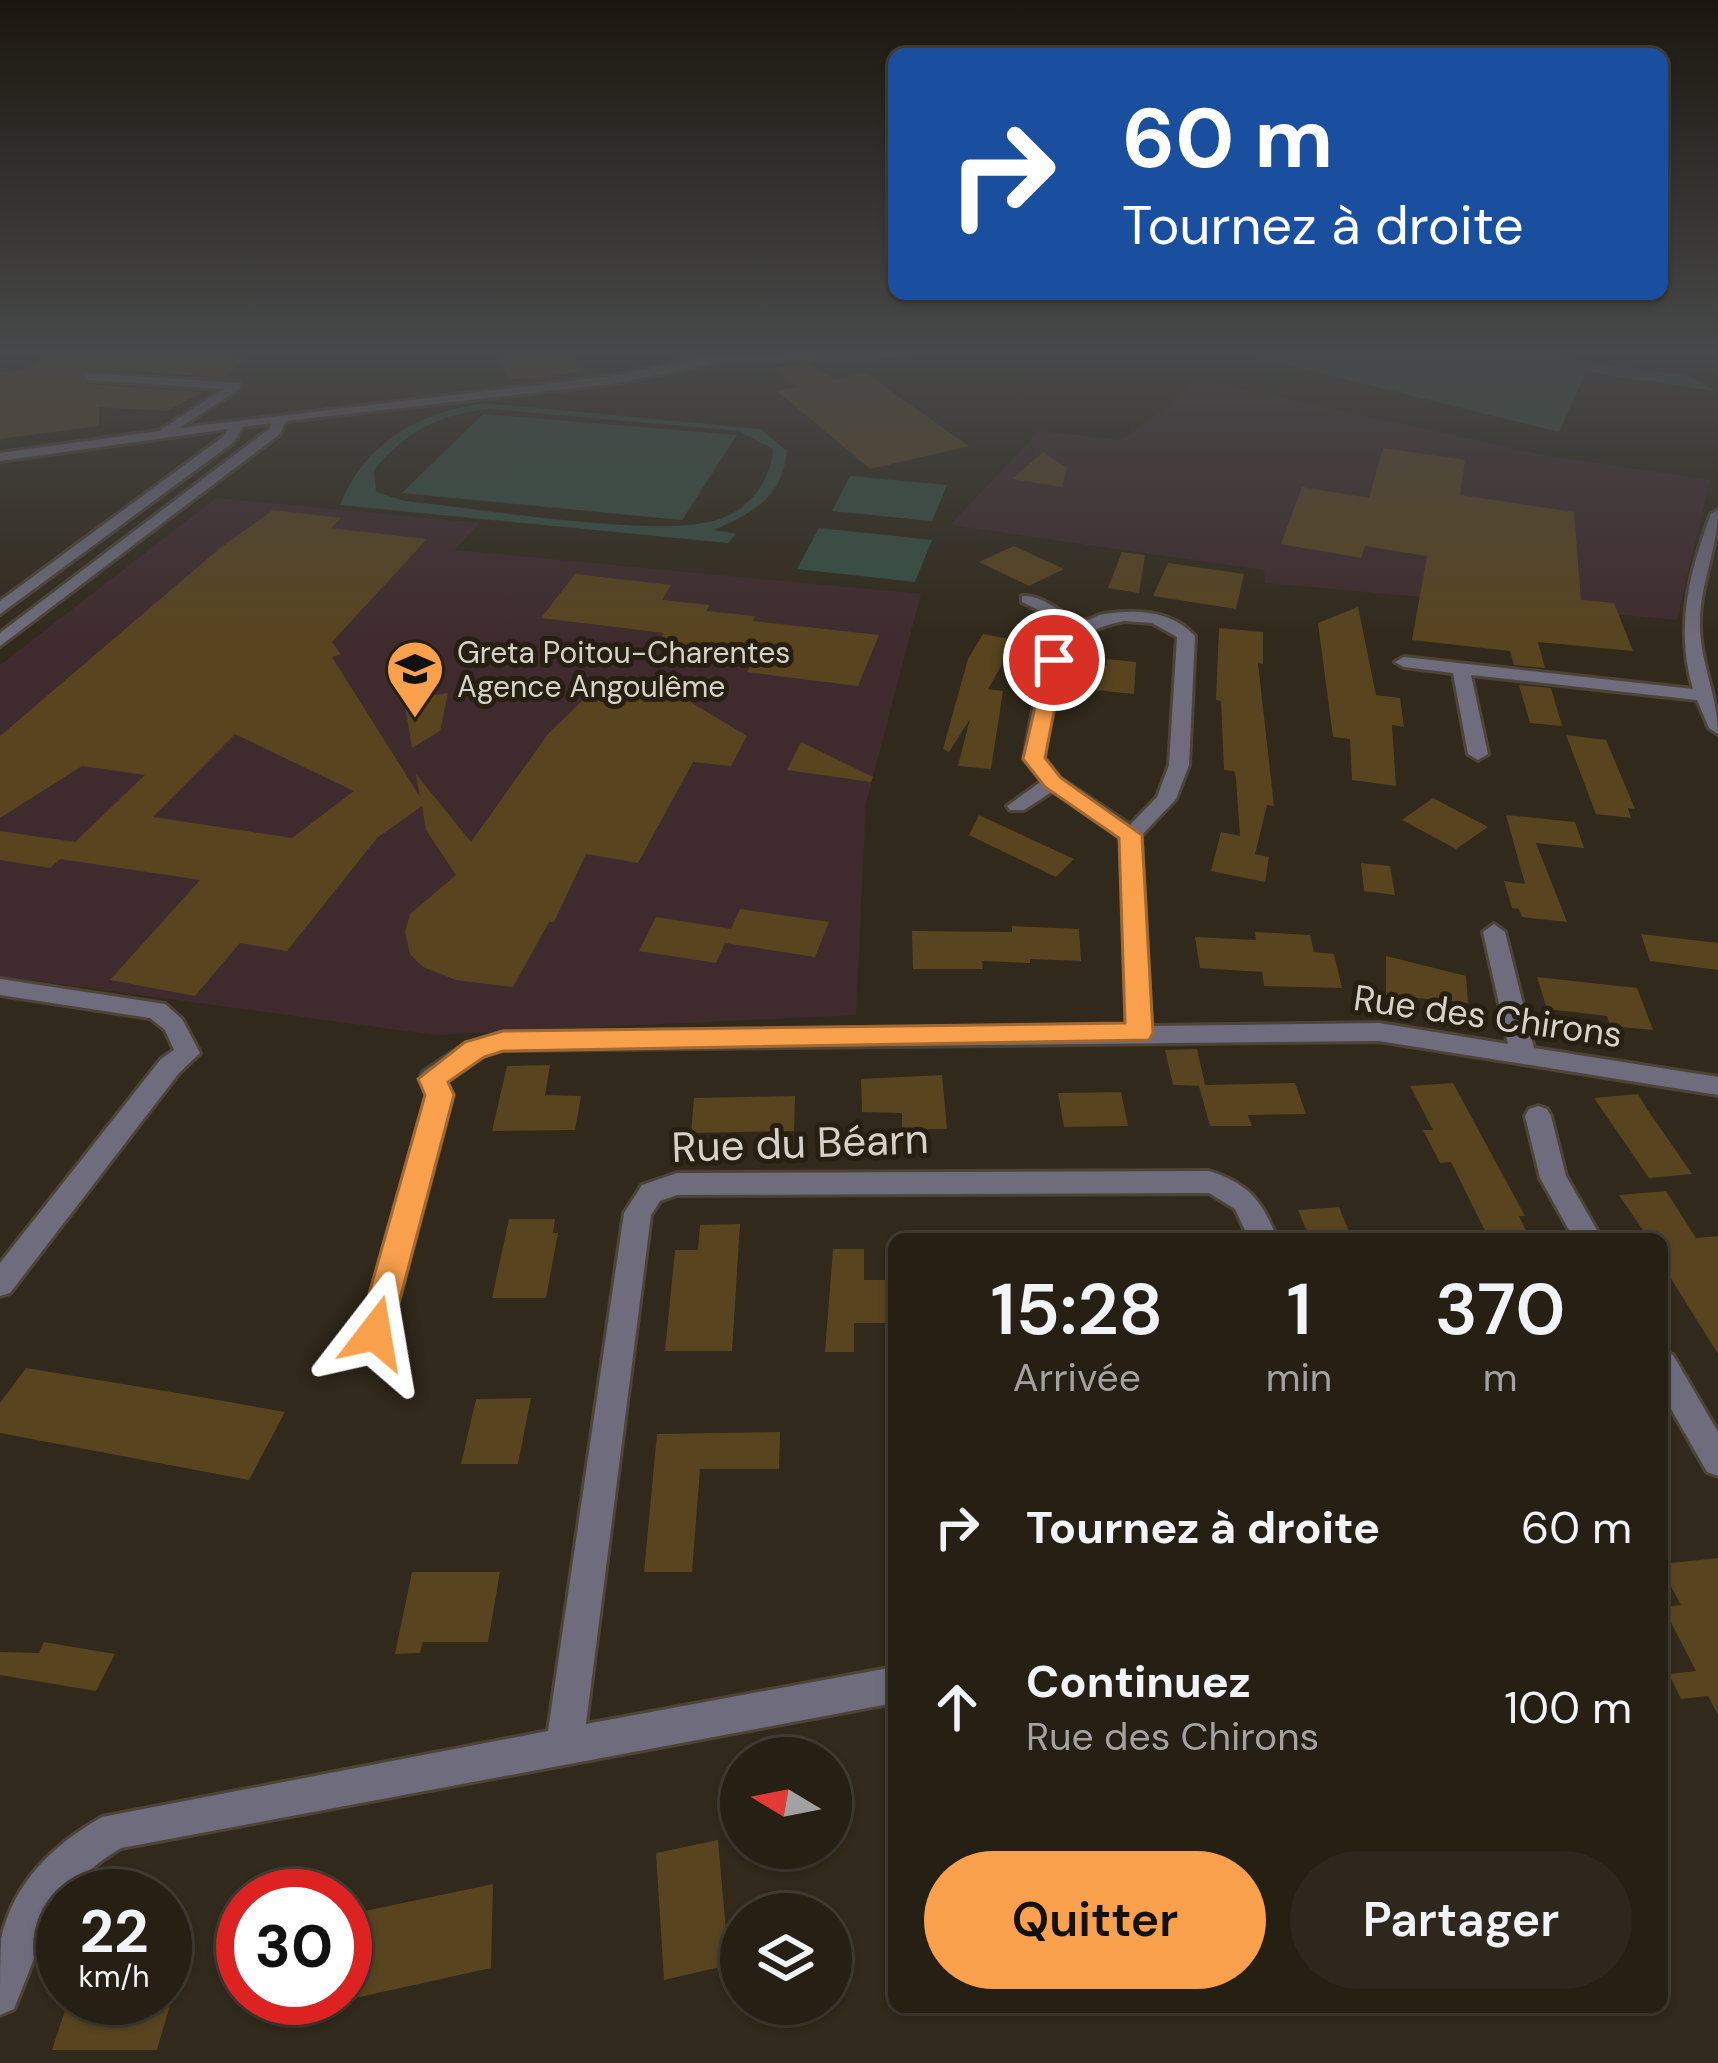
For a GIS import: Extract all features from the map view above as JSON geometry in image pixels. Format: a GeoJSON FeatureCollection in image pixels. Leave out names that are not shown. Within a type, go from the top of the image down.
{"type":"FeatureCollection","features":[{"type":"Feature","properties":{"kind":"street"},"geometry":{"type":"LineString","coordinates":[[0,458],[76,447]]}},
{"type":"Feature","properties":{"kind":"street"},"geometry":{"type":"LineString","coordinates":[[0,609],[218,447]]}},
{"type":"Feature","properties":{"kind":"street"},"geometry":{"type":"LineString","coordinates":[[0,641],[254,447]]}},
{"type":"Feature","properties":{"kind":"street"},"geometry":{"type":"LineString","coordinates":[[1717,722],[1701,695],[1692,665],[1691,595],[1718,514]]}},
{"type":"Feature","properties":{"kind":"street"},"geometry":{"type":"LineString","coordinates":[[1028,598],[1080,624]]}},
{"type":"Feature","properties":{"kind":"street"},"geometry":{"type":"LineString","coordinates":[[1131,835],[1053,782],[1034,759],[1054,660],[1068,634],[1080,624],[1132,615],[1175,626],[1186,636],[1179,765],[1166,799],[1131,835],[1139,1033]]}},
{"type":"Feature","properties":{"kind":"street"},"geometry":{"type":"LineString","coordinates":[[1404,662],[1701,695]]}},
{"type":"Feature","properties":{"kind":"street"},"geometry":{"type":"LineString","coordinates":[[1461,668],[1478,754]]}},
{"type":"Feature","properties":{"kind":"street"},"geometry":{"type":"LineString","coordinates":[[1017,806],[1053,782]]}},
{"type":"Feature","properties":{"kind":"street"},"geometry":{"type":"LineString","coordinates":[[1494,932],[1523,1054]]}},
{"type":"Feature","properties":{"kind":"street"},"geometry":{"type":"LineString","coordinates":[[0,987],[157,1010],[174,1025],[188,1053],[170,1066],[6,1276]]}},
{"type":"Feature","properties":{"kind":"street","name":"Rue des Chirons"},"geometry":{"type":"LineString","coordinates":[[375,1333],[440,1095],[432,1079],[474,1050],[503,1041],[1379,1032],[1718,1086]]}},
{"type":"Feature","properties":{"kind":"street"},"geometry":{"type":"LineString","coordinates":[[1538,1116],[1552,1178],[1584,1233]]}},
{"type":"Feature","properties":{"kind":"street","name":"Rue du Béarn"},"geometry":{"type":"LineString","coordinates":[[566,1742],[638,1213],[650,1192],[677,1184],[1209,1182],[1232,1188],[1252,1206],[1261,1233]]}},
{"type":"Feature","properties":{"kind":"street"},"geometry":{"type":"LineString","coordinates":[[1668,1375],[1718,1461]]}},
{"type":"Feature","properties":{"kind":"street"},"geometry":{"type":"LineString","coordinates":[[0,1995],[36,1900],[74,1851],[115,1830],[566,1742],[888,1686]]}},
{"type":"Feature","properties":{"kind":"shaded area"},"geometry":{"type":"Polygon","coordinates":[[[1024,447],[1508,447],[1710,480],[1677,620],[1265,583],[1264,570],[950,525],[1024,447]]]}},
{"type":"Feature","properties":{"kind":"shaded area"},"geometry":{"type":"Polygon","coordinates":[[[216,498],[479,523],[455,550],[921,594],[866,803],[856,1015],[435,1035],[0,976],[0,665],[216,498]]]}},
{"type":"Feature","properties":{"kind":"green space"},"geometry":{"type":"Polygon","coordinates":[[[380,447],[397,447],[374,470],[376,492],[405,501],[613,524],[692,525],[720,519],[749,500],[772,460],[770,447],[787,451],[779,481],[764,501],[714,530],[736,534],[728,543],[340,505],[380,447]]]}},
{"type":"Feature","properties":{"kind":"green space"},"geometry":{"type":"Polygon","coordinates":[[[449,447],[729,447],[682,520],[402,493],[449,447]]]}},
{"type":"Feature","properties":{"kind":"green space"},"geometry":{"type":"Polygon","coordinates":[[[850,476],[947,485],[932,521],[832,511],[850,476]]]}},
{"type":"Feature","properties":{"kind":"green space"},"geometry":{"type":"Polygon","coordinates":[[[819,528],[932,540],[915,582],[797,569],[819,528]]]}},
{"type":"Feature","properties":{"kind":"building"},"geometry":{"type":"Polygon","coordinates":[[[844,447],[964,447],[870,469],[844,447]]]}},
{"type":"Feature","properties":{"kind":"building"},"geometry":{"type":"Polygon","coordinates":[[[1383,448],[1465,460],[1460,495],[1574,512],[1581,600],[1614,603],[1633,651],[1538,642],[1545,668],[1514,665],[1510,651],[1412,640],[1427,556],[1365,546],[1361,558],[1281,544],[1302,487],[1369,498],[1383,448]]]}},
{"type":"Feature","properties":{"kind":"building"},"geometry":{"type":"Polygon","coordinates":[[[1043,452],[1067,468],[1062,487],[1012,479],[1043,452]]]}},
{"type":"Feature","properties":{"kind":"building"},"geometry":{"type":"Polygon","coordinates":[[[273,510],[341,518],[331,528],[427,539],[332,642],[341,654],[332,657],[420,797],[416,774],[471,842],[548,734],[588,695],[635,690],[650,678],[747,736],[731,766],[693,762],[638,863],[586,854],[554,922],[549,922],[513,987],[456,980],[423,967],[410,954],[405,932],[410,914],[456,875],[426,830],[422,806],[377,838],[287,951],[240,943],[195,996],[110,980],[200,880],[60,859],[50,868],[0,860],[0,831],[75,842],[145,775],[82,766],[0,818],[0,736],[220,548],[273,510]],[[235,734],[153,817],[292,838],[354,791],[235,734]]]}},
{"type":"Feature","properties":{"kind":"building"},"geometry":{"type":"Polygon","coordinates":[[[1014,546],[1064,569],[1029,586],[979,562],[1014,546]]]}},
{"type":"Feature","properties":{"kind":"building"},"geometry":{"type":"Polygon","coordinates":[[[1122,552],[1145,555],[1139,593],[1108,588],[1122,552]]]}},
{"type":"Feature","properties":{"kind":"building"},"geometry":{"type":"Polygon","coordinates":[[[1168,563],[1244,574],[1236,609],[1153,596],[1168,563]]]}},
{"type":"Feature","properties":{"kind":"building"},"geometry":{"type":"Polygon","coordinates":[[[575,574],[671,585],[662,600],[710,605],[706,611],[755,616],[753,621],[879,635],[858,686],[747,672],[756,657],[669,647],[673,641],[660,640],[664,633],[541,618],[575,574]]]}},
{"type":"Feature","properties":{"kind":"building"},"geometry":{"type":"Polygon","coordinates":[[[1358,607],[1376,695],[1400,698],[1404,727],[1392,725],[1396,786],[1352,780],[1350,739],[1333,737],[1318,623],[1358,607]]]}},
{"type":"Feature","properties":{"kind":"building"},"geometry":{"type":"Polygon","coordinates":[[[1219,628],[1263,632],[1263,664],[1258,663],[1274,806],[1267,805],[1255,854],[1269,857],[1265,882],[1211,871],[1221,832],[1240,836],[1236,778],[1234,771],[1224,770],[1221,701],[1216,700],[1219,628]]]}},
{"type":"Feature","properties":{"kind":"building"},"geometry":{"type":"Polygon","coordinates":[[[983,634],[1016,640],[988,689],[1003,691],[991,769],[958,766],[970,719],[949,752],[943,749],[968,659],[983,634]]]}},
{"type":"Feature","properties":{"kind":"building"},"geometry":{"type":"Polygon","coordinates":[[[1107,659],[1136,662],[1134,694],[1094,690],[1096,665],[1106,666],[1107,659]]]}},
{"type":"Feature","properties":{"kind":"building"},"geometry":{"type":"Polygon","coordinates":[[[1519,685],[1551,688],[1562,726],[1530,723],[1519,685]]]}},
{"type":"Feature","properties":{"kind":"building"},"geometry":{"type":"Polygon","coordinates":[[[448,693],[440,731],[412,748],[404,700],[448,693]]]}},
{"type":"Feature","properties":{"kind":"building"},"geometry":{"type":"Polygon","coordinates":[[[1566,735],[1606,740],[1635,809],[1628,808],[1631,818],[1596,814],[1566,735]]]}},
{"type":"Feature","properties":{"kind":"building"},"geometry":{"type":"Polygon","coordinates":[[[801,742],[873,777],[871,782],[787,770],[801,742]]]}},
{"type":"Feature","properties":{"kind":"building"},"geometry":{"type":"Polygon","coordinates":[[[1433,798],[1488,827],[1456,849],[1402,820],[1433,798]]]}},
{"type":"Feature","properties":{"kind":"building"},"geometry":{"type":"Polygon","coordinates":[[[979,815],[1074,859],[1056,877],[969,835],[979,815]]]}},
{"type":"Feature","properties":{"kind":"building"},"geometry":{"type":"Polygon","coordinates":[[[1506,815],[1575,822],[1584,848],[1536,843],[1567,922],[1522,917],[1519,909],[1512,908],[1504,881],[1525,884],[1506,815]]]}},
{"type":"Feature","properties":{"kind":"building"},"geometry":{"type":"Polygon","coordinates":[[[1361,863],[1390,866],[1395,895],[1364,891],[1361,863]]]}},
{"type":"Feature","properties":{"kind":"building"},"geometry":{"type":"Polygon","coordinates":[[[740,909],[829,922],[815,957],[725,943],[716,963],[639,951],[656,917],[731,929],[740,909]]]}},
{"type":"Feature","properties":{"kind":"building"},"geometry":{"type":"Polygon","coordinates":[[[1012,926],[1079,929],[1081,961],[982,961],[983,969],[913,969],[912,931],[1012,932],[1012,926]]]}},
{"type":"Feature","properties":{"kind":"building"},"geometry":{"type":"Polygon","coordinates":[[[1255,932],[1310,935],[1314,952],[1334,954],[1342,988],[1264,986],[1262,972],[1200,968],[1195,937],[1256,940],[1255,932]]]}},
{"type":"Feature","properties":{"kind":"building"},"geometry":{"type":"Polygon","coordinates":[[[1641,934],[1718,943],[1718,970],[1650,961],[1641,934]]]}},
{"type":"Feature","properties":{"kind":"building"},"geometry":{"type":"Polygon","coordinates":[[[1386,956],[1466,976],[1468,1003],[1386,995],[1386,956]]]}},
{"type":"Feature","properties":{"kind":"building"},"geometry":{"type":"Polygon","coordinates":[[[1537,977],[1637,988],[1653,1030],[1610,1026],[1607,1016],[1547,1009],[1537,977]]]}},
{"type":"Feature","properties":{"kind":"building"},"geometry":{"type":"Polygon","coordinates":[[[1197,1049],[1205,1085],[1295,1083],[1306,1114],[1248,1115],[1252,1126],[1210,1126],[1199,1086],[1173,1085],[1165,1050],[1197,1049]]]}},
{"type":"Feature","properties":{"kind":"building"},"geometry":{"type":"Polygon","coordinates":[[[550,1065],[545,1095],[581,1096],[575,1130],[492,1131],[507,1066],[550,1065]]]}},
{"type":"Feature","properties":{"kind":"building"},"geometry":{"type":"Polygon","coordinates":[[[942,1075],[947,1129],[902,1129],[902,1113],[862,1112],[861,1079],[942,1075]]]}},
{"type":"Feature","properties":{"kind":"building"},"geometry":{"type":"Polygon","coordinates":[[[1453,1083],[1525,1216],[1519,1216],[1527,1233],[1486,1233],[1451,1162],[1440,1163],[1423,1130],[1433,1130],[1410,1086],[1453,1083]]]}},
{"type":"Feature","properties":{"kind":"building"},"geometry":{"type":"Polygon","coordinates":[[[1121,1092],[1128,1126],[1064,1127],[1058,1093],[1121,1092]]]}},
{"type":"Feature","properties":{"kind":"building"},"geometry":{"type":"Polygon","coordinates":[[[1638,1094],[1692,1174],[1649,1178],[1594,1098],[1638,1094]]]}},
{"type":"Feature","properties":{"kind":"building"},"geometry":{"type":"Polygon","coordinates":[[[795,1096],[794,1131],[691,1133],[694,1098],[795,1096]]]}},
{"type":"Feature","properties":{"kind":"building"},"geometry":{"type":"Polygon","coordinates":[[[1666,1191],[1696,1238],[1718,1236],[1718,1354],[1668,1277],[1668,1233],[1645,1233],[1619,1195],[1666,1191]]]}},
{"type":"Feature","properties":{"kind":"building"},"geometry":{"type":"Polygon","coordinates":[[[1339,1207],[1350,1233],[1308,1233],[1298,1210],[1339,1207]]]}},
{"type":"Feature","properties":{"kind":"building"},"geometry":{"type":"Polygon","coordinates":[[[509,1219],[555,1219],[553,1233],[558,1233],[546,1298],[492,1298],[509,1219]]]}},
{"type":"Feature","properties":{"kind":"building"},"geometry":{"type":"Polygon","coordinates":[[[740,1224],[732,1351],[665,1351],[675,1250],[698,1250],[700,1225],[740,1224]]]}},
{"type":"Feature","properties":{"kind":"building"},"geometry":{"type":"Polygon","coordinates":[[[833,1249],[864,1249],[864,1280],[888,1280],[888,1323],[854,1323],[854,1352],[825,1352],[833,1249]]]}},
{"type":"Feature","properties":{"kind":"building"},"geometry":{"type":"Polygon","coordinates":[[[26,1368],[285,1412],[249,1480],[0,1433],[0,1403],[26,1368]]]}},
{"type":"Feature","properties":{"kind":"building"},"geometry":{"type":"Polygon","coordinates":[[[531,1398],[518,1464],[461,1464],[476,1399],[531,1398]]]}},
{"type":"Feature","properties":{"kind":"building"},"geometry":{"type":"Polygon","coordinates":[[[780,1432],[779,1469],[700,1469],[692,1572],[644,1572],[657,1434],[780,1432]]]}},
{"type":"Feature","properties":{"kind":"building"},"geometry":{"type":"Polygon","coordinates":[[[1718,1558],[1718,1715],[1708,1696],[1681,1699],[1669,1674],[1696,1671],[1668,1617],[1668,1606],[1681,1605],[1668,1581],[1668,1563],[1718,1558]]]}},
{"type":"Feature","properties":{"kind":"building"},"geometry":{"type":"Polygon","coordinates":[[[412,1572],[500,1572],[488,1642],[423,1642],[420,1653],[395,1654],[412,1572]]]}},
{"type":"Feature","properties":{"kind":"building"},"geometry":{"type":"Polygon","coordinates":[[[44,1642],[115,1654],[96,1691],[0,1675],[0,1652],[39,1653],[44,1642]]]}},
{"type":"Feature","properties":{"kind":"building"},"geometry":{"type":"Polygon","coordinates":[[[718,1840],[723,1893],[720,1967],[664,1980],[656,1853],[718,1840]]]}},
{"type":"Feature","properties":{"kind":"building"},"geometry":{"type":"Polygon","coordinates":[[[493,1884],[491,1968],[372,1994],[372,1910],[493,1884]]]}},
{"type":"Feature","properties":{"kind":"building"},"geometry":{"type":"Polygon","coordinates":[[[60,2025],[164,2025],[157,2050],[52,2050],[60,2025]]]}},
{"type":"Feature","properties":{"kind":"place","name":"Greta Poitou-Charentes Agence Angoulême"},"geometry":{"type":"Point","coordinates":[415,720]}},
{"type":"Feature","properties":{"kind":"route"},"geometry":{"type":"LineString","coordinates":[[375,1333],[440,1095],[432,1079],[474,1050],[503,1041],[1139,1033],[1131,835],[1053,782],[1034,759],[1054,660]]}}]}
